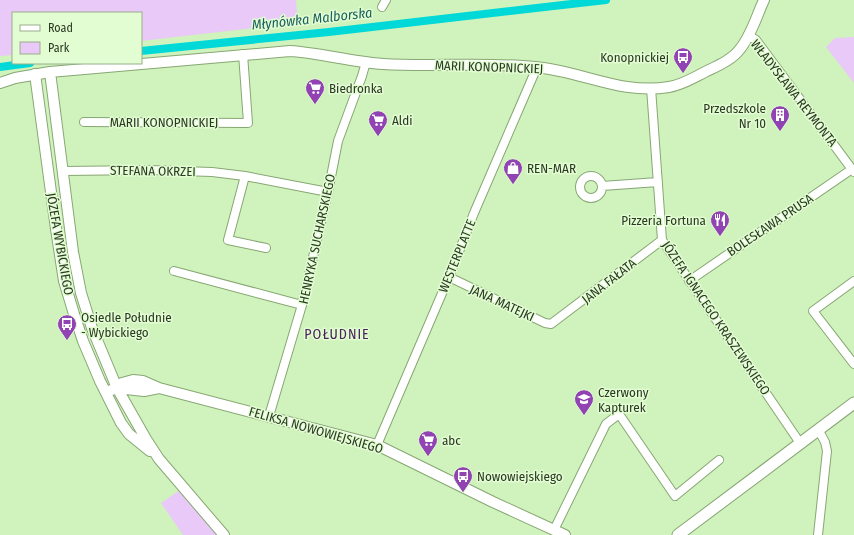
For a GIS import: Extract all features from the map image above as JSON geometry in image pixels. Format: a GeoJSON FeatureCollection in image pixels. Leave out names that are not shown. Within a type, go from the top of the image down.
{"type":"FeatureCollection","features":[{"type":"Feature","properties":{"kind":"main road"},"geometry":{"type":"LineString","coordinates":[[678,535],[854,403]]}},
{"type":"Feature","properties":{"kind":"street","name":"MARII KONOPNICKIEJ"},"geometry":{"type":"LineString","coordinates":[[142,63],[243,54],[298,51],[366,62],[400,64],[513,65],[536,67],[568,72],[622,87],[669,87],[686,82],[718,66],[739,50],[748,35],[764,0]]}},
{"type":"Feature","properties":{"kind":"street","name":"WŁADYSŁAWA REYMONTA"},"geometry":{"type":"LineString","coordinates":[[748,35],[756,40],[762,47],[853,170]]}},
{"type":"Feature","properties":{"kind":"street","name":"MARII KONOPNICKIEJ"},"geometry":{"type":"LineString","coordinates":[[84,122],[248,123],[243,54]]}},
{"type":"Feature","properties":{"kind":"street","name":"HENRYKA SUCHARSKIEGO"},"geometry":{"type":"LineString","coordinates":[[269,416],[302,305],[338,141],[366,62]]}},
{"type":"Feature","properties":{"kind":"street","name":"MARII KONOPNICKIEJ"},"geometry":{"type":"LineString","coordinates":[[0,83],[35,74],[136,64]]}},
{"type":"Feature","properties":{"kind":"street","name":"WESTERPLATTE"},"geometry":{"type":"LineString","coordinates":[[377,445],[449,278],[477,206],[536,67]]}},
{"type":"Feature","properties":{"kind":"street","name":"JÓZEFA WYBICKIEGO"},"geometry":{"type":"LineString","coordinates":[[50,72],[73,252],[81,293],[92,328],[117,388],[146,439],[159,459],[224,535]]}},
{"type":"Feature","properties":{"kind":"street","name":"JÓZEFA WYBICKIEGO"},"geometry":{"type":"LineString","coordinates":[[35,74],[64,281],[83,341],[121,423],[129,434],[159,459]]}},
{"type":"Feature","properties":{"kind":"street","name":"JÓZEFA IGNACEGO KRASZEWSKIEGO"},"geometry":{"type":"LineString","coordinates":[[651,88],[662,240],[800,443]]}},
{"type":"Feature","properties":{"kind":"street","name":"STEFANA OKRZEI"},"geometry":{"type":"LineString","coordinates":[[62,171],[180,170],[245,176],[328,192]]}},
{"type":"Feature","properties":{"kind":"street","name":"BOLESŁAWA PRUSA"},"geometry":{"type":"LineString","coordinates":[[689,281],[853,170]]}},
{"type":"Feature","properties":{"kind":"street"},"geometry":{"type":"LineString","coordinates":[[245,176],[228,240],[266,248]]}},
{"type":"Feature","properties":{"kind":"street"},"geometry":{"type":"LineString","coordinates":[[602,186],[658,182]]}},
{"type":"Feature","properties":{"kind":"street","name":"JANA FAŁATA"},"geometry":{"type":"LineString","coordinates":[[556,322],[662,240]]}},
{"type":"Feature","properties":{"kind":"street"},"geometry":{"type":"LineString","coordinates":[[174,271],[302,305]]}},
{"type":"Feature","properties":{"kind":"street","name":"JANA MATEJKI"},"geometry":{"type":"LineString","coordinates":[[449,278],[548,324],[556,322]]}},
{"type":"Feature","properties":{"kind":"street"},"geometry":{"type":"LineString","coordinates":[[854,281],[814,311],[854,364]]}},
{"type":"Feature","properties":{"kind":"street","name":"FELIKSA NOWOWIEJSKIEGO"},"geometry":{"type":"LineString","coordinates":[[106,392],[117,388],[122,383],[133,380],[143,381],[159,388],[377,445],[564,535]]}},
{"type":"Feature","properties":{"kind":"street"},"geometry":{"type":"LineString","coordinates":[[554,530],[606,424],[619,414],[675,496],[719,460]]}},
{"type":"Feature","properties":{"kind":"street"},"geometry":{"type":"LineString","coordinates":[[818,429],[825,442],[827,451],[818,535]]}},
{"type":"Feature","properties":{"kind":"green space"},"geometry":{"type":"Polygon","coordinates":[[[0,0],[296,0],[298,23],[142,41],[142,12],[12,12],[12,55],[0,56],[0,0]]]}},
{"type":"Feature","properties":{"kind":"green space"},"geometry":{"type":"Polygon","coordinates":[[[854,37],[854,83],[826,47],[835,38],[854,37]]]}},
{"type":"Feature","properties":{"kind":"green space"},"geometry":{"type":"Polygon","coordinates":[[[180,490],[219,535],[183,535],[161,503],[180,490]]]}},
{"type":"Feature","properties":{"kind":"waterway","name":"Młynówka Malborska"},"geometry":{"type":"LineString","coordinates":[[142,51],[329,32],[606,0]]}},
{"type":"Feature","properties":{"kind":"waterway","name":"Młynówka Malborska"},"geometry":{"type":"LineString","coordinates":[[0,67],[22,64]]}},
{"type":"Feature","properties":{"kind":"place","name":"Konopnickiej"},"geometry":{"type":"Point","coordinates":[683,74]}},
{"type":"Feature","properties":{"kind":"place","name":"Biedronka"},"geometry":{"type":"Point","coordinates":[315,105]}},
{"type":"Feature","properties":{"kind":"place","name":"Przedszkole Nr 10"},"geometry":{"type":"Point","coordinates":[780,132]}},
{"type":"Feature","properties":{"kind":"place","name":"Aldi"},"geometry":{"type":"Point","coordinates":[378,137]}},
{"type":"Feature","properties":{"kind":"place","name":"REN-MAR"},"geometry":{"type":"Point","coordinates":[513,185]}},
{"type":"Feature","properties":{"kind":"place","name":"Pizzeria Fortuna"},"geometry":{"type":"Point","coordinates":[720,237]}},
{"type":"Feature","properties":{"kind":"place","name":"Osiedle Południe - Wybickiego"},"geometry":{"type":"Point","coordinates":[67,341]}},
{"type":"Feature","properties":{"kind":"place","name":"Czerwony Kapturek"},"geometry":{"type":"Point","coordinates":[584,416]}},
{"type":"Feature","properties":{"kind":"place","name":"abc"},"geometry":{"type":"Point","coordinates":[428,457]}},
{"type":"Feature","properties":{"kind":"place","name":"Nowowiejskiego"},"geometry":{"type":"Point","coordinates":[463,493]}},
{"type":"Feature","properties":{"kind":"district","name":"POŁUDNIE"},"geometry":{"type":"Point","coordinates":[337,334]}}]}
